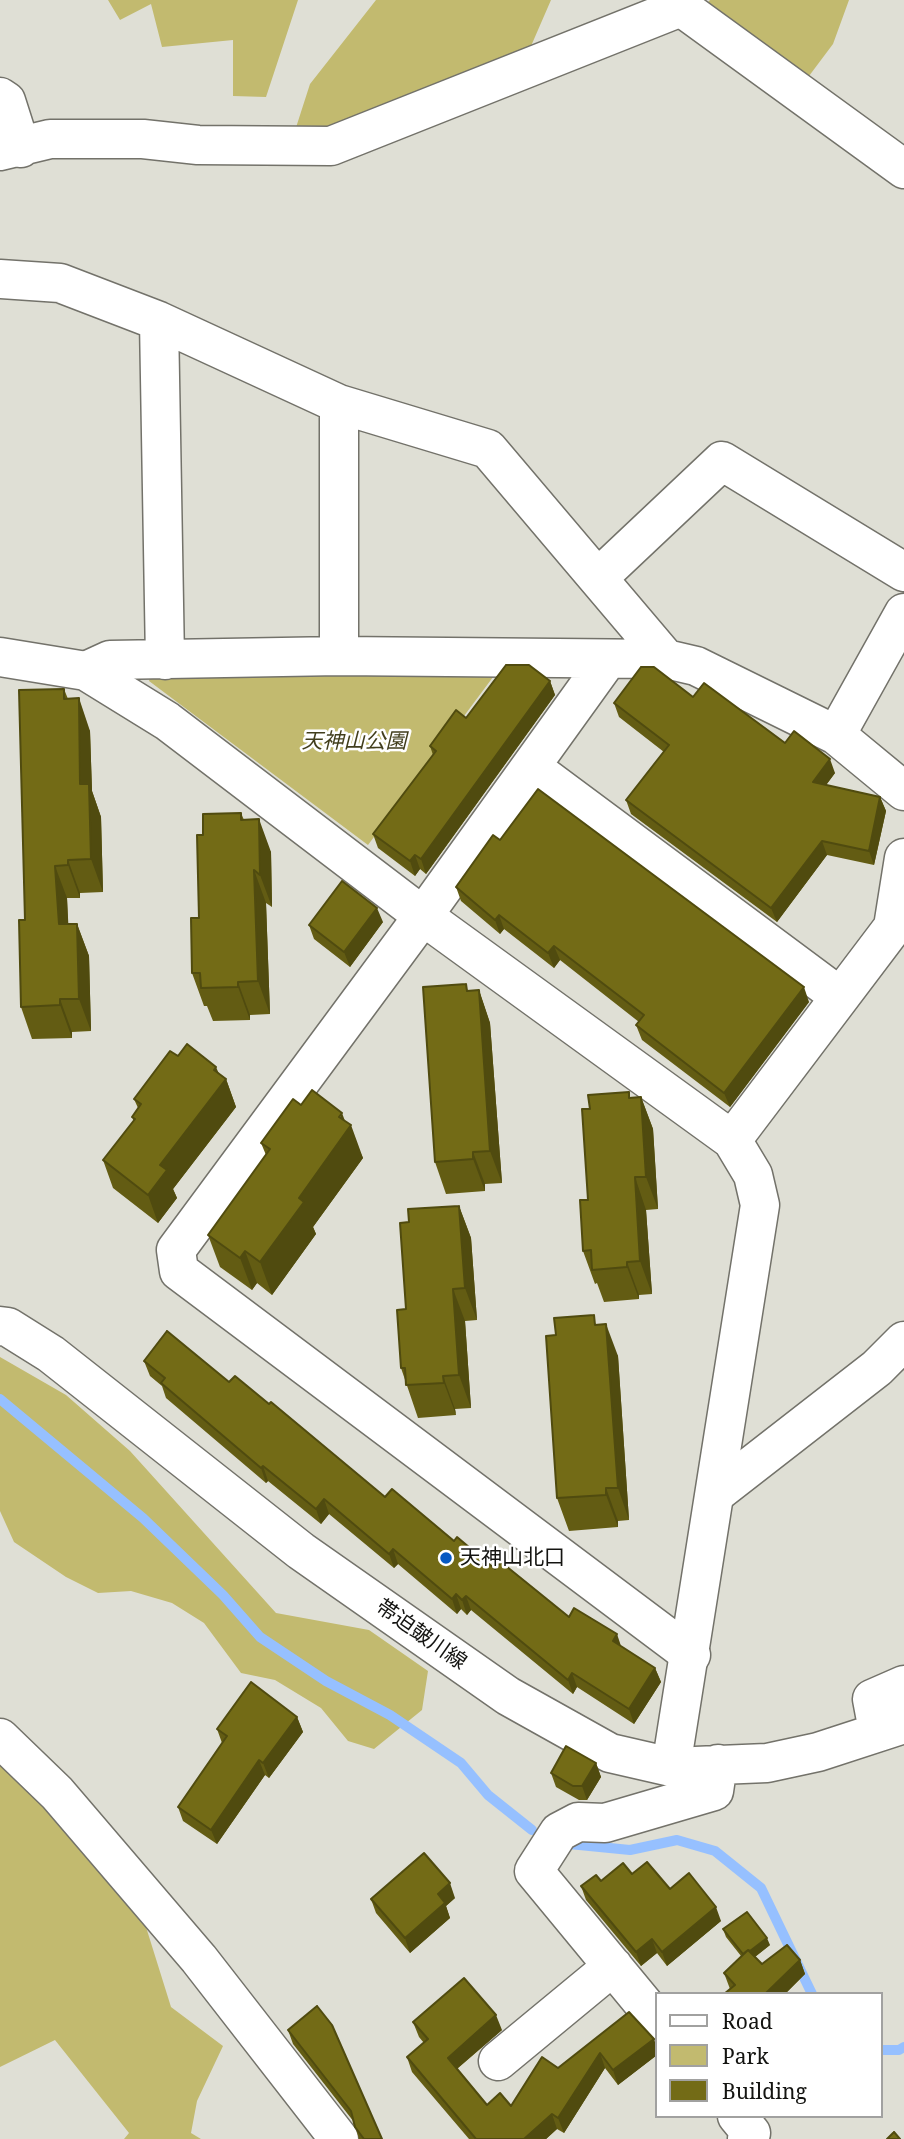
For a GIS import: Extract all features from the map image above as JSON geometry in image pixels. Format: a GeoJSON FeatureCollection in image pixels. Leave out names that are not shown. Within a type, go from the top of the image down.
{"type":"FeatureCollection","features":[{"type":"Feature","properties":{"kind":"street"},"geometry":{"type":"LineString","coordinates":[[0,97],[6,102],[11,150],[50,139],[143,139],[198,145],[331,146],[681,7],[904,169]]}},
{"type":"Feature","properties":{"kind":"street"},"geometry":{"type":"LineString","coordinates":[[0,279],[61,282],[159,321],[339,404],[488,449],[666,659]]}},
{"type":"Feature","properties":{"kind":"street"},"geometry":{"type":"LineString","coordinates":[[159,321],[165,660]]}},
{"type":"Feature","properties":{"kind":"street"},"geometry":{"type":"LineString","coordinates":[[339,404],[339,656]]}},
{"type":"Feature","properties":{"kind":"street"},"geometry":{"type":"LineString","coordinates":[[598,577],[722,460],[904,572]]}},
{"type":"Feature","properties":{"kind":"street"},"geometry":{"type":"LineString","coordinates":[[836,734],[904,614]]}},
{"type":"Feature","properties":{"kind":"street"},"geometry":{"type":"LineString","coordinates":[[86,671],[110,660],[339,656],[666,659],[696,666],[836,734],[904,792]]}},
{"type":"Feature","properties":{"kind":"street"},"geometry":{"type":"LineString","coordinates":[[0,657],[86,671],[167,721],[423,916],[732,1140],[753,1175],[760,1205],[691,1656],[671,1767]]}},
{"type":"Feature","properties":{"kind":"street"},"geometry":{"type":"LineString","coordinates":[[608,659],[423,916],[176,1250],[179,1271],[691,1656]]}},
{"type":"Feature","properties":{"kind":"street"},"geometry":{"type":"LineString","coordinates":[[531,767],[839,996]]}},
{"type":"Feature","properties":{"kind":"street"},"geometry":{"type":"LineString","coordinates":[[732,1140],[893,927],[904,858]]}},
{"type":"Feature","properties":{"kind":"street","name":"帯迫皷川線"},"geometry":{"type":"LineString","coordinates":[[0,1326],[8,1327],[51,1354],[301,1551],[508,1696],[610,1753],[671,1767],[767,1763],[818,1752],[891,1727]]}},
{"type":"Feature","properties":{"kind":"street"},"geometry":{"type":"LineString","coordinates":[[715,1494],[877,1368],[904,1341]]}},
{"type":"Feature","properties":{"kind":"street"},"geometry":{"type":"LineString","coordinates":[[891,1727],[872,1699],[904,1685]]}},
{"type":"Feature","properties":{"kind":"street"},"geometry":{"type":"LineString","coordinates":[[0,1738],[57,1793],[199,1959],[339,2139]]}},
{"type":"Feature","properties":{"kind":"street"},"geometry":{"type":"LineString","coordinates":[[656,2019],[534,1871],[559,1832],[578,1822],[605,1823],[714,1791],[718,1764]]}},
{"type":"Feature","properties":{"kind":"street"},"geometry":{"type":"LineString","coordinates":[[0,1778],[57,1793]]}},
{"type":"Feature","properties":{"kind":"street"},"geometry":{"type":"LineString","coordinates":[[498,2060],[613,1966]]}},
{"type":"Feature","properties":{"kind":"street"},"geometry":{"type":"LineString","coordinates":[[739,2118],[751,2133],[747,2139]]}},
{"type":"Feature","properties":{"kind":"green space"},"geometry":{"type":"Polygon","coordinates":[[[108,0],[298,0],[266,97],[233,96],[233,40],[162,47],[151,4],[120,20],[108,0]]]}},
{"type":"Feature","properties":{"kind":"green space"},"geometry":{"type":"Polygon","coordinates":[[[376,0],[551,0],[528,53],[291,143],[310,84],[376,0]]]}},
{"type":"Feature","properties":{"kind":"green space"},"geometry":{"type":"Polygon","coordinates":[[[710,0],[849,0],[833,44],[809,76],[705,5],[710,0]]]}},
{"type":"Feature","properties":{"kind":"green space","name":"天神山公園"},"geometry":{"type":"Polygon","coordinates":[[[152,668],[499,669],[368,845],[149,681],[152,668]]]}},
{"type":"Feature","properties":{"kind":"green space"},"geometry":{"type":"Polygon","coordinates":[[[0,1357],[66,1395],[130,1451],[276,1613],[369,1630],[428,1671],[422,1710],[374,1749],[348,1741],[321,1708],[275,1680],[241,1673],[204,1623],[172,1603],[131,1591],[98,1593],[66,1577],[14,1542],[0,1511],[0,1357]]]}},
{"type":"Feature","properties":{"kind":"green space"},"geometry":{"type":"Polygon","coordinates":[[[0,1759],[141,1911],[171,2007],[223,2046],[197,2101],[191,2133],[201,2139],[124,2139],[129,2133],[55,2040],[0,2067],[0,1759]]]}},
{"type":"Feature","properties":{"kind":"building"},"geometry":{"type":"Polygon","coordinates":[[[506,665],[529,665],[550,681],[421,859],[415,855],[410,861],[373,834],[436,751],[430,746],[456,710],[466,718],[506,665]]]}},
{"type":"Feature","properties":{"kind":"building"},"geometry":{"type":"Polygon","coordinates":[[[641,667],[654,667],[693,697],[704,683],[785,743],[794,731],[830,759],[813,782],[880,797],[869,851],[822,841],[771,908],[626,800],[669,745],[614,703],[641,667]]]}},
{"type":"Feature","properties":{"kind":"building"},"geometry":{"type":"Polygon","coordinates":[[[64,689],[64,699],[79,698],[80,784],[89,784],[91,859],[68,860],[68,865],[55,866],[59,924],[77,924],[79,999],[60,999],[60,1005],[21,1007],[19,920],[25,920],[19,690],[64,689]]]}},
{"type":"Feature","properties":{"kind":"building"},"geometry":{"type":"Polygon","coordinates":[[[538,789],[804,987],[724,1093],[636,1025],[644,1015],[554,946],[548,953],[499,915],[495,920],[456,887],[493,835],[500,840],[538,789]]]}},
{"type":"Feature","properties":{"kind":"building"},"geometry":{"type":"Polygon","coordinates":[[[241,813],[241,820],[259,819],[260,875],[254,870],[258,981],[238,982],[238,987],[201,988],[200,973],[192,973],[191,918],[199,918],[197,835],[203,835],[203,814],[241,813]]]}},
{"type":"Feature","properties":{"kind":"building"},"geometry":{"type":"Polygon","coordinates":[[[342,881],[377,908],[344,952],[309,925],[342,881]]]}},
{"type":"Feature","properties":{"kind":"building"},"geometry":{"type":"Polygon","coordinates":[[[466,984],[467,991],[479,990],[490,1151],[473,1152],[473,1159],[435,1162],[423,987],[466,984]]]}},
{"type":"Feature","properties":{"kind":"building"},"geometry":{"type":"Polygon","coordinates":[[[187,1044],[216,1067],[214,1070],[226,1079],[160,1165],[167,1170],[148,1195],[103,1160],[135,1119],[132,1117],[141,1104],[134,1099],[170,1051],[178,1056],[187,1044]]]}},
{"type":"Feature","properties":{"kind":"building"},"geometry":{"type":"Polygon","coordinates":[[[312,1090],[342,1113],[339,1117],[351,1125],[299,1198],[304,1202],[260,1262],[245,1251],[240,1258],[208,1235],[270,1149],[261,1143],[293,1099],[301,1105],[312,1090]]]}},
{"type":"Feature","properties":{"kind":"building"},"geometry":{"type":"Polygon","coordinates":[[[629,1092],[629,1098],[641,1097],[646,1177],[635,1177],[640,1261],[627,1262],[627,1267],[592,1270],[591,1250],[583,1251],[580,1200],[588,1200],[582,1109],[590,1109],[588,1095],[629,1092]]]}},
{"type":"Feature","properties":{"kind":"building"},"geometry":{"type":"Polygon","coordinates":[[[459,1206],[465,1288],[453,1289],[459,1375],[443,1376],[444,1383],[406,1385],[405,1368],[401,1368],[397,1310],[406,1309],[400,1223],[409,1222],[408,1209],[459,1206]]]}},
{"type":"Feature","properties":{"kind":"building"},"geometry":{"type":"Polygon","coordinates":[[[594,1315],[595,1325],[606,1324],[618,1488],[606,1488],[606,1495],[557,1498],[546,1336],[556,1335],[554,1318],[594,1315]]]}},
{"type":"Feature","properties":{"kind":"building"},"geometry":{"type":"Polygon","coordinates":[[[167,1331],[229,1382],[235,1376],[269,1404],[271,1402],[385,1497],[392,1489],[454,1541],[457,1537],[495,1569],[501,1562],[569,1617],[574,1608],[617,1634],[613,1641],[655,1668],[629,1709],[572,1673],[568,1680],[466,1596],[462,1600],[456,1594],[452,1599],[393,1549],[389,1554],[324,1499],[316,1509],[263,1466],[261,1468],[161,1383],[165,1378],[144,1361],[167,1331]]]}},
{"type":"Feature","properties":{"kind":"building"},"geometry":{"type":"Polygon","coordinates":[[[251,1682],[297,1717],[263,1763],[259,1760],[211,1830],[178,1807],[227,1736],[217,1729],[251,1682]]]}},
{"type":"Feature","properties":{"kind":"building"},"geometry":{"type":"Polygon","coordinates":[[[566,1746],[596,1763],[582,1786],[573,1786],[551,1773],[566,1746]]]}},
{"type":"Feature","properties":{"kind":"building"},"geometry":{"type":"Polygon","coordinates":[[[424,1853],[450,1883],[438,1894],[445,1903],[405,1938],[371,1899],[424,1853]]]}},
{"type":"Feature","properties":{"kind":"building"},"geometry":{"type":"Polygon","coordinates":[[[647,1862],[670,1889],[689,1873],[716,1907],[662,1952],[652,1939],[636,1952],[581,1886],[596,1875],[601,1881],[623,1863],[632,1874],[647,1862]]]}},
{"type":"Feature","properties":{"kind":"building"},"geometry":{"type":"Polygon","coordinates":[[[747,1912],[767,1938],[743,1954],[723,1929],[747,1912]]]}},
{"type":"Feature","properties":{"kind":"building"},"geometry":{"type":"Polygon","coordinates":[[[787,1945],[800,1960],[767,1992],[726,1992],[735,1985],[724,1973],[748,1950],[762,1964],[787,1945]]]}},
{"type":"Feature","properties":{"kind":"building"},"geometry":{"type":"Polygon","coordinates":[[[464,1978],[496,2015],[448,2058],[487,2105],[500,2093],[511,2106],[542,2057],[558,2068],[629,2012],[654,2039],[613,2070],[600,2053],[558,2118],[552,2114],[524,2139],[476,2139],[407,2057],[428,2039],[413,2022],[464,1978]]]}},
{"type":"Feature","properties":{"kind":"building"},"geometry":{"type":"Polygon","coordinates":[[[317,2006],[332,2025],[382,2139],[364,2139],[355,2127],[351,2111],[288,2030],[317,2006]]]}},
{"type":"Feature","properties":{"kind":"building"},"geometry":{"type":"Polygon","coordinates":[[[894,2132],[900,2139],[887,2139],[894,2132]]]}},
{"type":"Feature","properties":{"kind":"waterway"},"geometry":{"type":"LineString","coordinates":[[0,1399],[143,1518],[223,1595],[260,1637],[326,1681],[390,1715],[461,1763],[488,1795],[532,1830]]}},
{"type":"Feature","properties":{"kind":"waterway"},"geometry":{"type":"LineString","coordinates":[[569,1844],[630,1850],[677,1840],[715,1851],[761,1888],[811,1992]]}},
{"type":"Feature","properties":{"kind":"waterway"},"geometry":{"type":"LineString","coordinates":[[883,2050],[899,2050],[904,2047]]}},
{"type":"Feature","properties":{"kind":"place","name":"天神山北口"},"geometry":{"type":"Point","coordinates":[446,1558]}}]}
